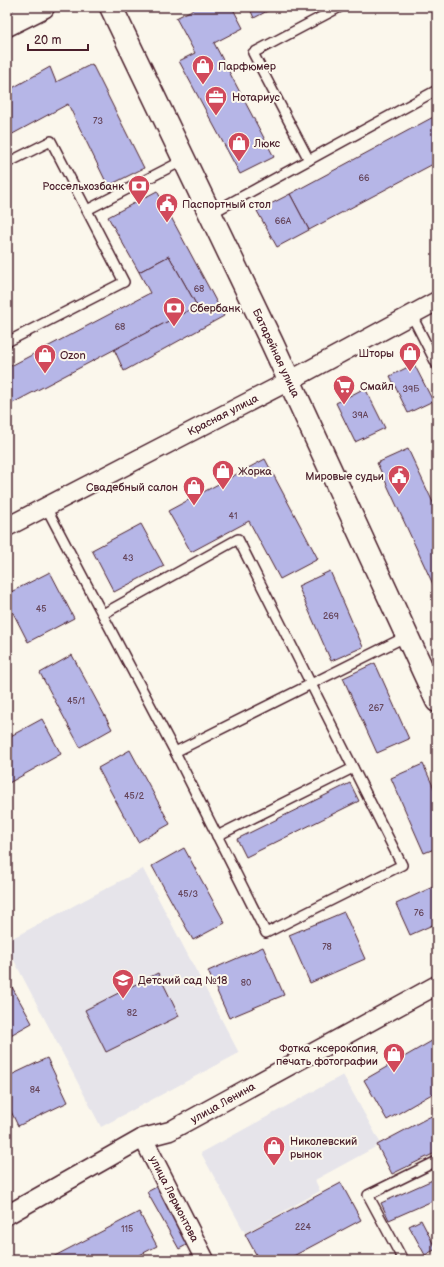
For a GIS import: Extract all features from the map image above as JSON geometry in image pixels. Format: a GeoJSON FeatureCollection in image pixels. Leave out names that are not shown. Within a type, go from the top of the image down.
{"type":"FeatureCollection","features":[{"type":"Feature","properties":{"kind":"street"},"geometry":{"type":"LineString","coordinates":[[7,25],[43,7]]}},
{"type":"Feature","properties":{"kind":"street","name":"Батарейная улица"},"geometry":{"type":"LineString","coordinates":[[111,7],[289,381],[437,701]]}},
{"type":"Feature","properties":{"kind":"street","name":"Красная улица"},"geometry":{"type":"LineString","coordinates":[[7,527],[289,381],[437,301]]}},
{"type":"Feature","properties":{"kind":"street","name":"улица Ленина"},"geometry":{"type":"LineString","coordinates":[[7,1215],[143,1138],[170,1131],[437,985]]}},
{"type":"Feature","properties":{"kind":"street","name":"улица Лермонтова"},"geometry":{"type":"LineString","coordinates":[[143,1138],[205,1260]]}},
{"type":"Feature","properties":{"kind":"lane"},"geometry":{"type":"LineString","coordinates":[[309,160],[253,53],[340,7]]}},
{"type":"Feature","properties":{"kind":"lane"},"geometry":{"type":"LineString","coordinates":[[210,214],[437,90]]}},
{"type":"Feature","properties":{"kind":"lane"},"geometry":{"type":"LineString","coordinates":[[7,163],[51,141],[124,282],[7,342]]}},
{"type":"Feature","properties":{"kind":"lane"},"geometry":{"type":"LineString","coordinates":[[87,210],[184,160]]}},
{"type":"Feature","properties":{"kind":"lane"},"geometry":{"type":"LineString","coordinates":[[411,314],[437,365]]}},
{"type":"Feature","properties":{"kind":"lane"},"geometry":{"type":"LineString","coordinates":[[46,507],[175,752],[266,933],[402,865],[238,539],[103,614]]}},
{"type":"Feature","properties":{"kind":"lane"},"geometry":{"type":"LineString","coordinates":[[175,752],[407,636]]}},
{"type":"Feature","properties":{"kind":"lane"},"geometry":{"type":"LineString","coordinates":[[217,836],[353,768]]}},
{"type":"Feature","properties":{"kind":"lane"},"geometry":{"type":"LineString","coordinates":[[403,1260],[368,1195],[437,1161]]}},
{"type":"Feature","properties":{"kind":"shaded area","name":"Детский сад №18"},"geometry":{"type":"Polygon","coordinates":[[[143,869],[239,1053],[101,1127],[7,947],[7,941],[143,869]]]}},
{"type":"Feature","properties":{"kind":"shaded area","name":"Николевский рынок"},"geometry":{"type":"Polygon","coordinates":[[[343,1075],[381,1144],[315,1180],[320,1191],[245,1233],[201,1153],[343,1075]]]}},
{"type":"Feature","properties":{"kind":"building"},"geometry":{"type":"Polygon","coordinates":[[[198,7],[232,7],[243,28],[214,43],[274,157],[240,174],[179,61],[195,53],[176,18],[198,7]]]}},
{"type":"Feature","properties":{"kind":"building"},"geometry":{"type":"Polygon","coordinates":[[[249,7],[275,7],[254,18],[249,7]]]}},
{"type":"Feature","properties":{"kind":"building"},"geometry":{"type":"Polygon","coordinates":[[[92,64],[144,168],[108,186],[68,104],[7,137],[7,91],[50,67],[56,82],[92,64]]]}},
{"type":"Feature","properties":{"kind":"building"},"geometry":{"type":"Polygon","coordinates":[[[437,115],[437,162],[309,230],[290,194],[437,115]]]}},
{"type":"Feature","properties":{"kind":"building"},"geometry":{"type":"Polygon","coordinates":[[[157,191],[224,316],[124,371],[114,349],[197,306],[169,256],[139,272],[108,217],[157,191]]]}},
{"type":"Feature","properties":{"kind":"building"},"geometry":{"type":"Polygon","coordinates":[[[290,194],[309,230],[277,247],[257,211],[290,194]]]}},
{"type":"Feature","properties":{"kind":"building"},"geometry":{"type":"Polygon","coordinates":[[[169,256],[197,306],[7,406],[7,368],[150,293],[139,272],[169,256]]]}},
{"type":"Feature","properties":{"kind":"building"},"geometry":{"type":"Polygon","coordinates":[[[414,364],[433,401],[408,413],[390,376],[414,364]]]}},
{"type":"Feature","properties":{"kind":"building"},"geometry":{"type":"Polygon","coordinates":[[[365,388],[385,428],[355,442],[336,403],[365,388]]]}},
{"type":"Feature","properties":{"kind":"building"},"geometry":{"type":"Polygon","coordinates":[[[408,449],[437,511],[437,593],[377,463],[408,449]]]}},
{"type":"Feature","properties":{"kind":"building"},"geometry":{"type":"Polygon","coordinates":[[[265,459],[318,559],[280,579],[249,521],[191,552],[168,511],[265,459]]]}},
{"type":"Feature","properties":{"kind":"building"},"geometry":{"type":"Polygon","coordinates":[[[141,524],[164,566],[114,592],[92,550],[141,524]]]}},
{"type":"Feature","properties":{"kind":"building"},"geometry":{"type":"Polygon","coordinates":[[[330,571],[363,647],[331,661],[298,586],[330,571]]]}},
{"type":"Feature","properties":{"kind":"building"},"geometry":{"type":"Polygon","coordinates":[[[50,572],[74,618],[28,642],[7,601],[7,594],[50,572]]]}},
{"type":"Feature","properties":{"kind":"building"},"geometry":{"type":"Polygon","coordinates":[[[72,655],[112,729],[80,747],[40,673],[72,655]]]}},
{"type":"Feature","properties":{"kind":"building"},"geometry":{"type":"Polygon","coordinates":[[[375,663],[409,739],[377,753],[343,678],[375,663]]]}},
{"type":"Feature","properties":{"kind":"building"},"geometry":{"type":"Polygon","coordinates":[[[42,719],[61,754],[7,784],[7,738],[42,719]]]}},
{"type":"Feature","properties":{"kind":"building"},"geometry":{"type":"Polygon","coordinates":[[[130,750],[170,824],[138,842],[98,768],[130,750]]]}},
{"type":"Feature","properties":{"kind":"building"},"geometry":{"type":"Polygon","coordinates":[[[423,764],[437,795],[437,848],[424,853],[391,778],[423,764]]]}},
{"type":"Feature","properties":{"kind":"building"},"geometry":{"type":"Polygon","coordinates":[[[350,783],[359,801],[246,857],[237,839],[350,783]]]}},
{"type":"Feature","properties":{"kind":"building"},"geometry":{"type":"Polygon","coordinates":[[[184,848],[225,923],[193,940],[152,866],[184,848]]]}},
{"type":"Feature","properties":{"kind":"building"},"geometry":{"type":"Polygon","coordinates":[[[437,885],[437,923],[410,935],[396,904],[437,885]]]}},
{"type":"Feature","properties":{"kind":"building"},"geometry":{"type":"Polygon","coordinates":[[[344,912],[365,959],[310,983],[289,935],[344,912]]]}},
{"type":"Feature","properties":{"kind":"building"},"geometry":{"type":"Polygon","coordinates":[[[263,947],[284,995],[229,1018],[208,971],[263,947]]]}},
{"type":"Feature","properties":{"kind":"building"},"geometry":{"type":"Polygon","coordinates":[[[158,973],[179,1016],[106,1052],[85,1010],[158,973]]]}},
{"type":"Feature","properties":{"kind":"building"},"geometry":{"type":"Polygon","coordinates":[[[7,978],[32,1023],[7,1037],[7,978]]]}},
{"type":"Feature","properties":{"kind":"building"},"geometry":{"type":"Polygon","coordinates":[[[437,1038],[437,1091],[387,1120],[364,1080],[437,1038]]]}},
{"type":"Feature","properties":{"kind":"building"},"geometry":{"type":"Polygon","coordinates":[[[47,1058],[68,1102],[18,1126],[7,1103],[7,1077],[47,1058]]]}},
{"type":"Feature","properties":{"kind":"building"},"geometry":{"type":"Polygon","coordinates":[[[437,1113],[437,1152],[392,1174],[377,1145],[437,1113]]]}},
{"type":"Feature","properties":{"kind":"building"},"geometry":{"type":"Polygon","coordinates":[[[437,1178],[437,1199],[389,1220],[381,1203],[437,1178]]]}},
{"type":"Feature","properties":{"kind":"building"},"geometry":{"type":"Polygon","coordinates":[[[341,1183],[361,1220],[286,1260],[259,1260],[245,1234],[341,1183]]]}},
{"type":"Feature","properties":{"kind":"building"},"geometry":{"type":"Polygon","coordinates":[[[162,1184],[194,1241],[179,1249],[147,1192],[162,1184]]]}},
{"type":"Feature","properties":{"kind":"building"},"geometry":{"type":"Polygon","coordinates":[[[139,1212],[157,1246],[130,1260],[47,1260],[139,1212]]]}},
{"type":"Feature","properties":{"kind":"building"},"geometry":{"type":"Polygon","coordinates":[[[421,1220],[436,1249],[425,1255],[409,1226],[421,1220]]]}},
{"type":"Feature","properties":{"kind":"place","name":"Парфюмер"},"geometry":{"type":"Point","coordinates":[203,86]}},
{"type":"Feature","properties":{"kind":"place","name":"Нотариус"},"geometry":{"type":"Point","coordinates":[216,116]}},
{"type":"Feature","properties":{"kind":"place","name":"Люкс"},"geometry":{"type":"Point","coordinates":[239,162]}},
{"type":"Feature","properties":{"kind":"place","name":"Россельхозбанк"},"geometry":{"type":"Point","coordinates":[139,206]}},
{"type":"Feature","properties":{"kind":"place","name":"Паспортный стол"},"geometry":{"type":"Point","coordinates":[167,224]}},
{"type":"Feature","properties":{"kind":"place","name":"Сбербанк"},"geometry":{"type":"Point","coordinates":[174,328]}},
{"type":"Feature","properties":{"kind":"place","name":"Шторы"},"geometry":{"type":"Point","coordinates":[410,372]}},
{"type":"Feature","properties":{"kind":"place","name":"Ozon"},"geometry":{"type":"Point","coordinates":[45,374]}},
{"type":"Feature","properties":{"kind":"place","name":"Смайл"},"geometry":{"type":"Point","coordinates":[344,406]}},
{"type":"Feature","properties":{"kind":"place","name":"Жорка"},"geometry":{"type":"Point","coordinates":[223,490]}},
{"type":"Feature","properties":{"kind":"place","name":"Мировые судьи"},"geometry":{"type":"Point","coordinates":[399,496]}},
{"type":"Feature","properties":{"kind":"place","name":"Свадебный салон"},"geometry":{"type":"Point","coordinates":[194,506]}},
{"type":"Feature","properties":{"kind":"place","name":"Детский сад №18"},"geometry":{"type":"Point","coordinates":[123,1000]}},
{"type":"Feature","properties":{"kind":"place","name":"Фотка -ксерокопия, печать фотографии"},"geometry":{"type":"Point","coordinates":[394,1074]}},
{"type":"Feature","properties":{"kind":"place","name":"Николевский рынок"},"geometry":{"type":"Point","coordinates":[274,1166]}}]}
